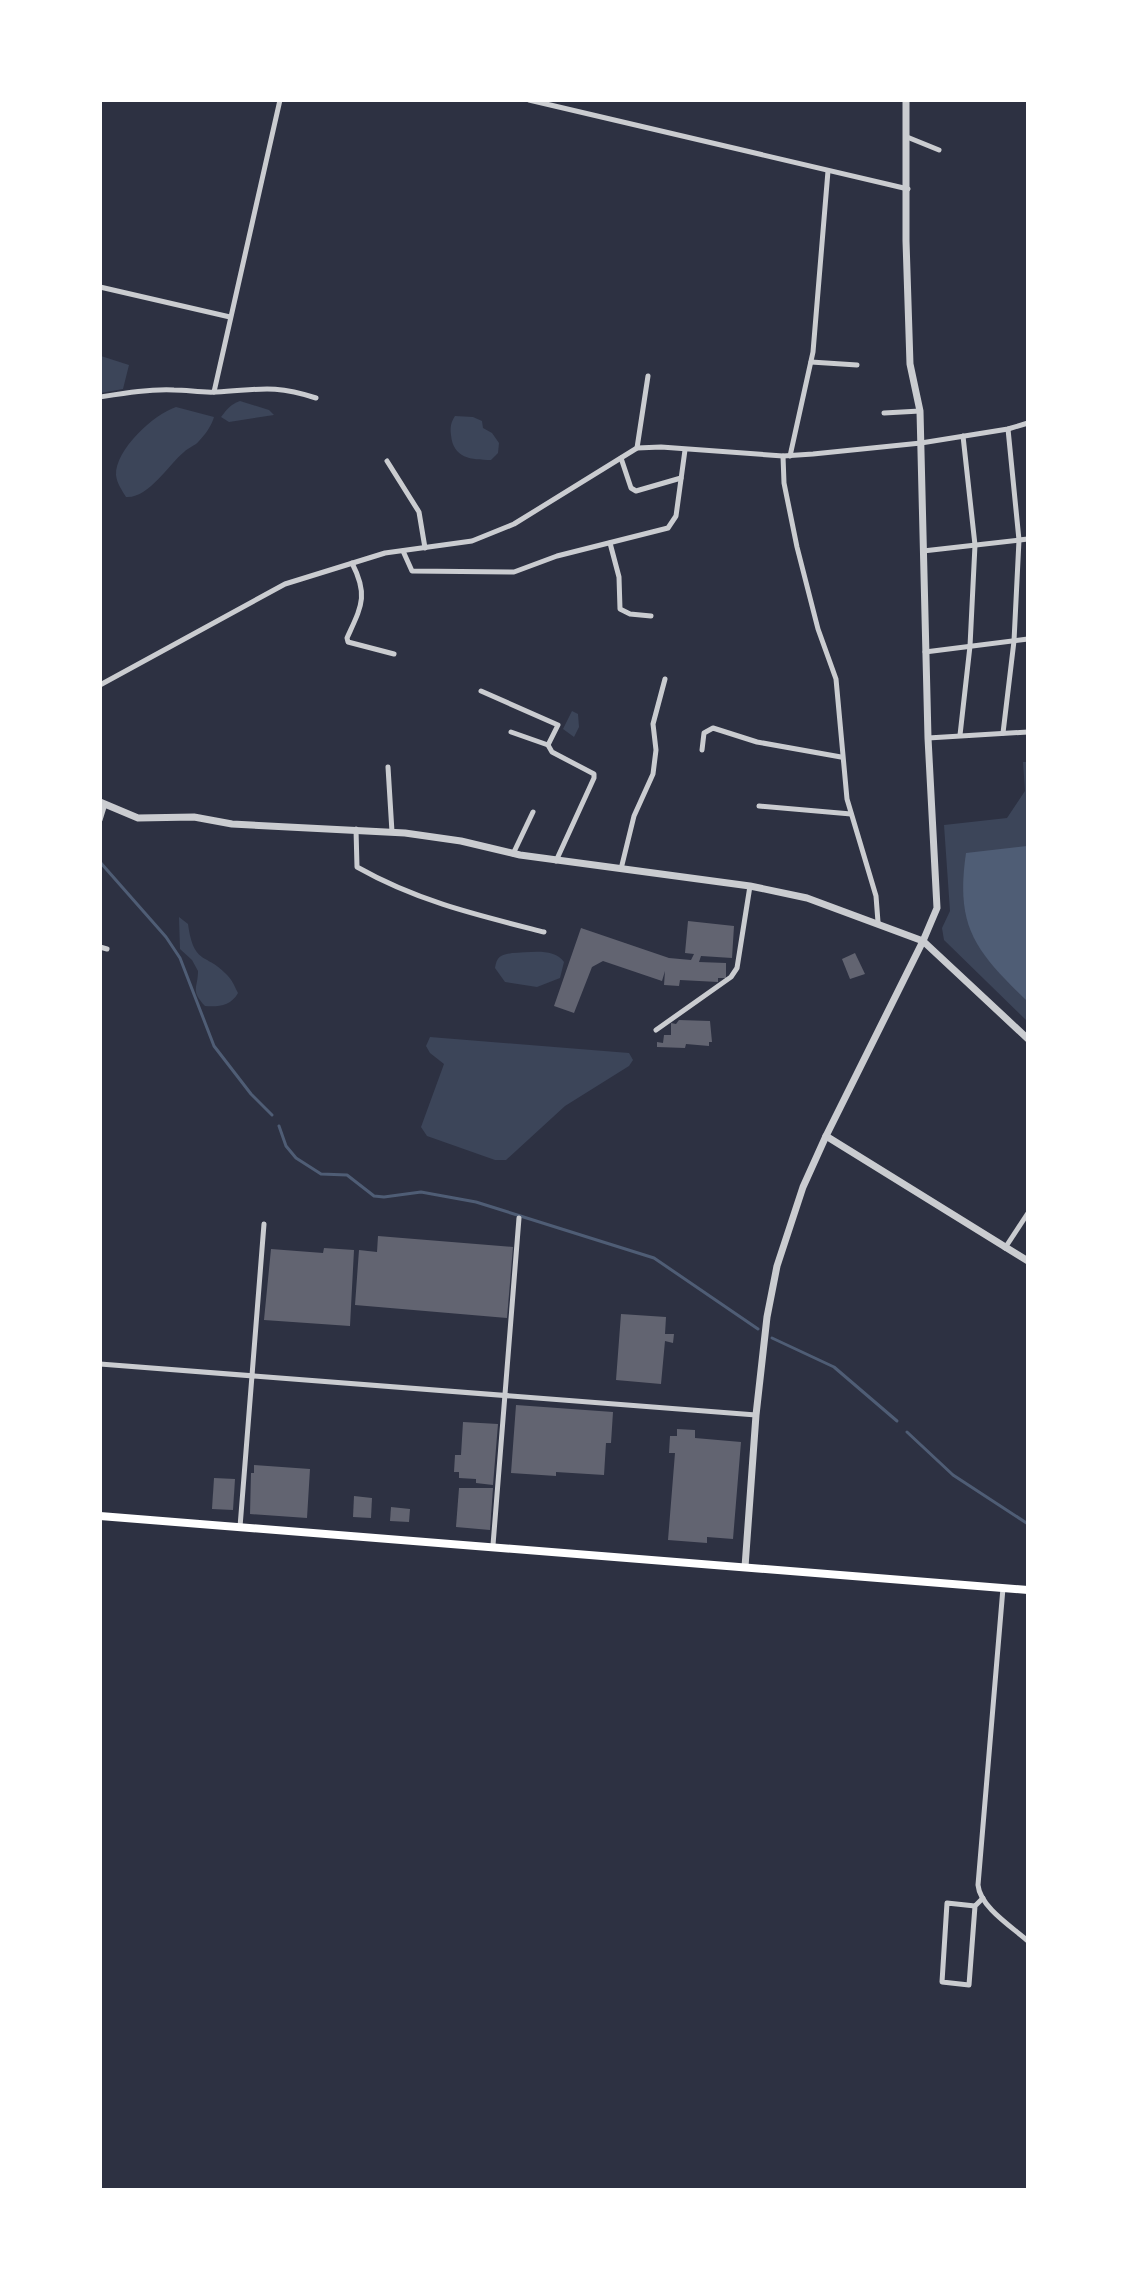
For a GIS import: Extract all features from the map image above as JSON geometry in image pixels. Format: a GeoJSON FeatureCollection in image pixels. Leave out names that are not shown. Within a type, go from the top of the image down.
{"type":"FeatureCollection","features":[{"type":"Feature","properties":{"kind":"main road"},"geometry":{"type":"LineString","coordinates":[[100,1516],[493,1545],[1028,1590]]}},
{"type":"Feature","properties":{"kind":"street"},"geometry":{"type":"LineString","coordinates":[[214,392],[280,100]]}},
{"type":"Feature","properties":{"kind":"street"},"geometry":{"type":"LineString","coordinates":[[529,100],[908,189]]}},
{"type":"Feature","properties":{"kind":"street"},"geometry":{"type":"LineString","coordinates":[[745,1568],[756,1415],[767,1317],[777,1266],[803,1186],[937,908],[925,652],[920,411],[910,364],[906,242],[908,189],[906,100]]}},
{"type":"Feature","properties":{"kind":"street"},"geometry":{"type":"LineString","coordinates":[[907,137],[939,150]]}},
{"type":"Feature","properties":{"kind":"street"},"geometry":{"type":"LineString","coordinates":[[790,456],[811,362],[821,275],[828,171]]}},
{"type":"Feature","properties":{"kind":"street"},"geometry":{"type":"LineString","coordinates":[[100,287],[230,318]]}},
{"type":"Feature","properties":{"kind":"street"},"geometry":{"type":"LineString","coordinates":[[811,362],[857,365]]}},
{"type":"Feature","properties":{"kind":"street"},"geometry":{"type":"LineString","coordinates":[[636,448],[648,376]]}},
{"type":"Feature","properties":{"kind":"street"},"geometry":{"type":"LineString","coordinates":[[100,397],[126,392],[173,390],[214,392],[258,387],[288,389],[316,398]]}},
{"type":"Feature","properties":{"kind":"street"},"geometry":{"type":"LineString","coordinates":[[884,413],[920,411]]}},
{"type":"Feature","properties":{"kind":"street"},"geometry":{"type":"LineString","coordinates":[[100,685],[285,584],[352,563],[403,551],[472,542],[514,524],[636,448],[790,456],[921,443],[1008,429],[1028,423]]}},
{"type":"Feature","properties":{"kind":"street"},"geometry":{"type":"LineString","coordinates":[[1003,733],[1014,641],[1019,540],[1008,429]]}},
{"type":"Feature","properties":{"kind":"street"},"geometry":{"type":"LineString","coordinates":[[960,735],[970,646],[975,545],[963,436]]}},
{"type":"Feature","properties":{"kind":"street"},"geometry":{"type":"LineString","coordinates":[[403,551],[412,571],[514,572],[557,556],[669,528],[676,516],[685,450]]}},
{"type":"Feature","properties":{"kind":"street"},"geometry":{"type":"LineString","coordinates":[[783,456],[784,483],[797,547],[818,628],[836,679],[841,757],[851,814],[876,896],[878,922]]}},
{"type":"Feature","properties":{"kind":"street"},"geometry":{"type":"LineString","coordinates":[[621,458],[631,488],[636,491],[681,478]]}},
{"type":"Feature","properties":{"kind":"street"},"geometry":{"type":"LineString","coordinates":[[387,461],[419,512],[425,548]]}},
{"type":"Feature","properties":{"kind":"street"},"geometry":{"type":"LineString","coordinates":[[923,551],[1028,539]]}},
{"type":"Feature","properties":{"kind":"street"},"geometry":{"type":"LineString","coordinates":[[610,543],[619,577],[620,609],[630,614],[651,616]]}},
{"type":"Feature","properties":{"kind":"street"},"geometry":{"type":"LineString","coordinates":[[352,563],[361,581],[363,592],[359,614],[347,638],[348,642],[394,654]]}},
{"type":"Feature","properties":{"kind":"street"},"geometry":{"type":"LineString","coordinates":[[925,652],[1028,639]]}},
{"type":"Feature","properties":{"kind":"street"},"geometry":{"type":"LineString","coordinates":[[621,869],[633,816],[653,774],[656,750],[653,724],[665,679]]}},
{"type":"Feature","properties":{"kind":"street"},"geometry":{"type":"LineString","coordinates":[[481,691],[558,725],[548,745]]}},
{"type":"Feature","properties":{"kind":"street"},"geometry":{"type":"LineString","coordinates":[[702,750],[704,733],[713,728],[757,742],[841,757]]}},
{"type":"Feature","properties":{"kind":"street"},"geometry":{"type":"LineString","coordinates":[[511,732],[548,745],[552,752],[594,774],[556,861]]}},
{"type":"Feature","properties":{"kind":"street"},"geometry":{"type":"LineString","coordinates":[[928,738],[1028,732]]}},
{"type":"Feature","properties":{"kind":"street"},"geometry":{"type":"LineString","coordinates":[[388,767],[392,832]]}},
{"type":"Feature","properties":{"kind":"street"},"geometry":{"type":"LineString","coordinates":[[100,820],[103,803],[138,818],[194,817],[232,824],[392,832],[461,841],[513,854],[556,861],[750,886],[807,898],[878,922],[923,941],[1028,1039]]}},
{"type":"Feature","properties":{"kind":"street"},"geometry":{"type":"LineString","coordinates":[[759,806],[851,814]]}},
{"type":"Feature","properties":{"kind":"street"},"geometry":{"type":"LineString","coordinates":[[513,854],[533,812]]}},
{"type":"Feature","properties":{"kind":"street"},"geometry":{"type":"LineString","coordinates":[[356,829],[357,867],[389,885],[441,906],[544,932]]}},
{"type":"Feature","properties":{"kind":"street"},"geometry":{"type":"LineString","coordinates":[[656,1030],[731,977],[737,968],[750,886]]}},
{"type":"Feature","properties":{"kind":"street"},"geometry":{"type":"LineString","coordinates":[[100,947],[107,949]]}},
{"type":"Feature","properties":{"kind":"street"},"geometry":{"type":"LineString","coordinates":[[826,1136],[1028,1261]]}},
{"type":"Feature","properties":{"kind":"street"},"geometry":{"type":"LineString","coordinates":[[1005,1248],[1028,1212]]}},
{"type":"Feature","properties":{"kind":"street"},"geometry":{"type":"LineString","coordinates":[[493,1545],[519,1218]]}},
{"type":"Feature","properties":{"kind":"street"},"geometry":{"type":"LineString","coordinates":[[240,1527],[264,1224]]}},
{"type":"Feature","properties":{"kind":"street"},"geometry":{"type":"LineString","coordinates":[[100,1364],[756,1415]]}},
{"type":"Feature","properties":{"kind":"street"},"geometry":{"type":"LineString","coordinates":[[1003,1588],[978,1885],[983,1898],[1028,1941]]}},
{"type":"Feature","properties":{"kind":"street"},"geometry":{"type":"LineString","coordinates":[[975,1906],[947,1903],[942,1982],[969,1985],[975,1906],[983,1898]]}},
{"type":"Feature","properties":{"kind":"shaded area"},"geometry":{"type":"Polygon","coordinates":[[[101,356],[129,365],[123,389],[101,393],[101,356]]]}},
{"type":"Feature","properties":{"kind":"shaded area"},"geometry":{"type":"Polygon","coordinates":[[[240,401],[269,410],[274,415],[229,422],[221,417],[229,407],[240,401]]]}},
{"type":"Feature","properties":{"kind":"shaded area"},"geometry":{"type":"Polygon","coordinates":[[[176,407],[214,417],[210,427],[196,444],[178,457],[150,487],[142,493],[126,497],[116,475],[117,465],[122,455],[137,434],[147,425],[176,407]]]}},
{"type":"Feature","properties":{"kind":"shaded area"},"geometry":{"type":"Polygon","coordinates":[[[455,416],[473,417],[482,421],[483,428],[492,433],[499,443],[498,453],[491,460],[470,458],[455,449],[451,430],[455,416]]]}},
{"type":"Feature","properties":{"kind":"shaded area"},"geometry":{"type":"Polygon","coordinates":[[[572,711],[578,714],[579,727],[574,737],[563,729],[572,711]]]}},
{"type":"Feature","properties":{"kind":"shaded area"},"geometry":{"type":"Polygon","coordinates":[[[1023,762],[1027,762],[1027,1021],[944,940],[942,928],[950,911],[944,825],[1007,818],[1025,791],[1023,762]]]}},
{"type":"Feature","properties":{"kind":"shaded area"},"geometry":{"type":"Polygon","coordinates":[[[1028,846],[1027,1001],[994,967],[973,936],[967,920],[963,879],[966,853],[1028,846]]]}},
{"type":"Feature","properties":{"kind":"shaded area"},"geometry":{"type":"Polygon","coordinates":[[[179,917],[188,924],[194,947],[198,953],[220,969],[232,982],[238,993],[232,1001],[219,1006],[205,1006],[198,996],[196,989],[198,971],[192,960],[180,949],[179,917]]]}},
{"type":"Feature","properties":{"kind":"shaded area"},"geometry":{"type":"Polygon","coordinates":[[[512,953],[554,954],[564,962],[560,978],[537,987],[505,982],[495,968],[500,957],[512,953]]]}},
{"type":"Feature","properties":{"kind":"shaded area"},"geometry":{"type":"Polygon","coordinates":[[[430,1037],[629,1053],[633,1060],[629,1066],[565,1106],[506,1160],[495,1160],[427,1136],[421,1127],[444,1064],[430,1053],[426,1046],[430,1037]]]}},
{"type":"Feature","properties":{"kind":"building"},"geometry":{"type":"Polygon","coordinates":[[[688,921],[734,926],[732,958],[701,956],[699,962],[726,963],[726,978],[718,978],[718,982],[680,980],[679,986],[664,985],[665,971],[662,981],[603,961],[592,967],[574,1013],[554,1006],[581,928],[669,958],[691,960],[694,954],[685,953],[688,921]]]}},
{"type":"Feature","properties":{"kind":"building"},"geometry":{"type":"Polygon","coordinates":[[[855,953],[865,974],[850,979],[842,959],[855,953]]]}},
{"type":"Feature","properties":{"kind":"building"},"geometry":{"type":"Polygon","coordinates":[[[679,1020],[710,1021],[712,1042],[709,1042],[709,1046],[686,1044],[685,1048],[657,1047],[657,1042],[663,1043],[664,1035],[671,1035],[671,1023],[676,1024],[679,1020]]]}},
{"type":"Feature","properties":{"kind":"building"},"geometry":{"type":"Polygon","coordinates":[[[378,1236],[513,1247],[507,1318],[355,1305],[359,1250],[377,1252],[378,1236]]]}},
{"type":"Feature","properties":{"kind":"building"},"geometry":{"type":"Polygon","coordinates":[[[324,1248],[354,1250],[350,1326],[264,1320],[271,1249],[323,1253],[324,1248]]]}},
{"type":"Feature","properties":{"kind":"building"},"geometry":{"type":"Polygon","coordinates":[[[621,1314],[666,1317],[665,1334],[674,1334],[673,1343],[665,1341],[661,1384],[616,1380],[621,1314]]]}},
{"type":"Feature","properties":{"kind":"building"},"geometry":{"type":"Polygon","coordinates":[[[516,1405],[613,1412],[611,1443],[606,1443],[604,1475],[556,1472],[556,1476],[511,1473],[516,1405]]]}},
{"type":"Feature","properties":{"kind":"building"},"geometry":{"type":"Polygon","coordinates":[[[463,1422],[498,1424],[493,1485],[476,1483],[476,1479],[459,1478],[459,1472],[454,1472],[455,1455],[461,1455],[463,1422]]]}},
{"type":"Feature","properties":{"kind":"building"},"geometry":{"type":"Polygon","coordinates":[[[677,1429],[695,1430],[695,1438],[741,1442],[733,1539],[707,1537],[707,1543],[668,1540],[675,1453],[669,1453],[670,1436],[677,1436],[677,1429]]]}},
{"type":"Feature","properties":{"kind":"building"},"geometry":{"type":"Polygon","coordinates":[[[254,1465],[310,1469],[307,1518],[250,1514],[251,1473],[254,1473],[254,1465]]]}},
{"type":"Feature","properties":{"kind":"building"},"geometry":{"type":"Polygon","coordinates":[[[214,1478],[235,1479],[233,1510],[212,1509],[214,1478]]]}},
{"type":"Feature","properties":{"kind":"building"},"geometry":{"type":"Polygon","coordinates":[[[459,1488],[493,1488],[490,1530],[456,1527],[459,1488]]]}},
{"type":"Feature","properties":{"kind":"building"},"geometry":{"type":"Polygon","coordinates":[[[354,1496],[372,1498],[371,1518],[353,1517],[354,1496]]]}},
{"type":"Feature","properties":{"kind":"building"},"geometry":{"type":"Polygon","coordinates":[[[391,1507],[410,1509],[409,1522],[390,1521],[391,1507]]]}},
{"type":"Feature","properties":{"kind":"waterway"},"geometry":{"type":"LineString","coordinates":[[100,862],[166,937],[180,958],[214,1046],[251,1094],[272,1115]]}},
{"type":"Feature","properties":{"kind":"waterway"},"geometry":{"type":"LineString","coordinates":[[279,1126],[286,1146],[296,1158],[321,1174],[347,1175],[374,1196],[384,1197],[421,1192],[476,1202],[654,1258],[758,1329]]}},
{"type":"Feature","properties":{"kind":"waterway"},"geometry":{"type":"LineString","coordinates":[[772,1338],[834,1367],[897,1421]]}},
{"type":"Feature","properties":{"kind":"waterway"},"geometry":{"type":"LineString","coordinates":[[907,1432],[953,1475],[1028,1524]]}}]}
